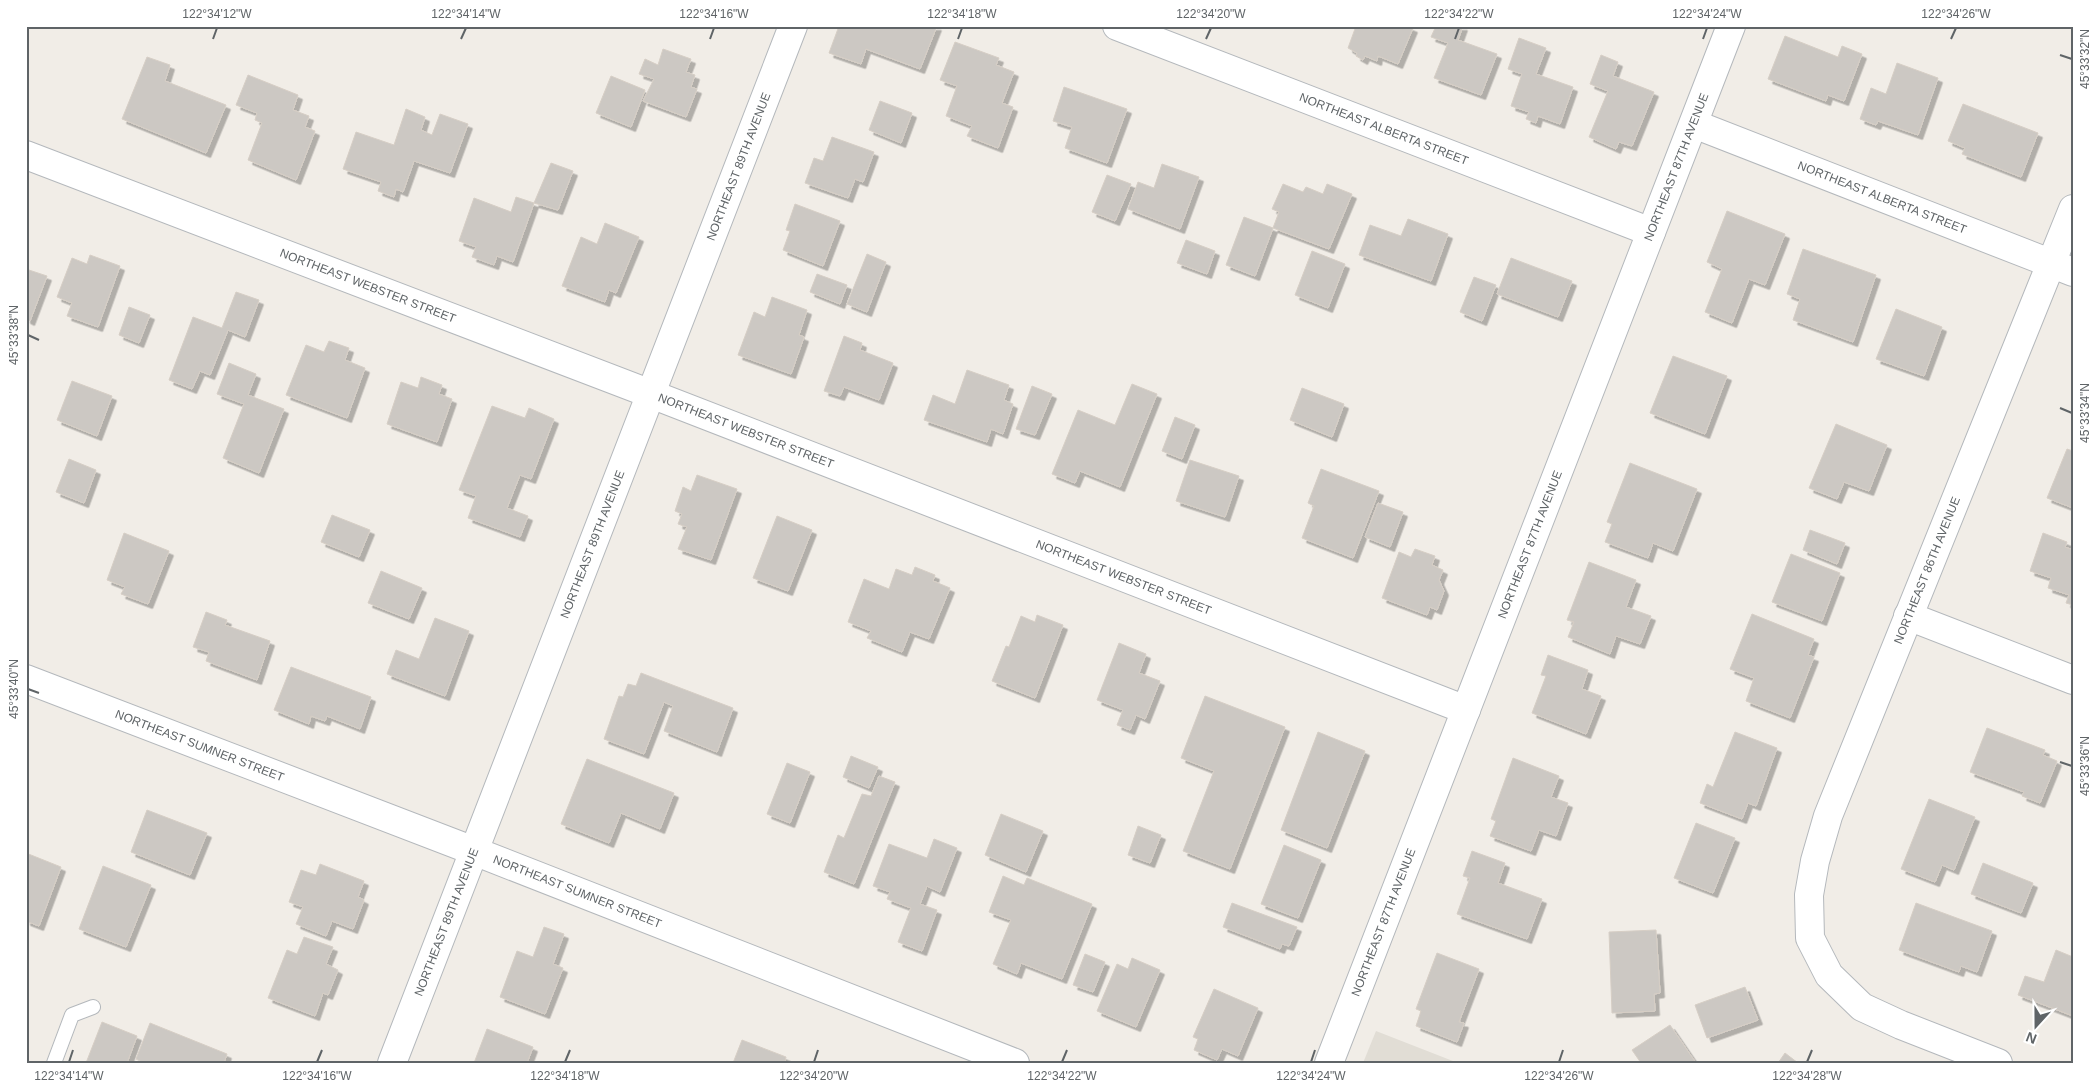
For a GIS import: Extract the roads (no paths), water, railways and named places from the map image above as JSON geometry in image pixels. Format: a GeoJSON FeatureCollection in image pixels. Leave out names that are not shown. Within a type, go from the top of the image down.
{"type":"FeatureCollection","features":[{"type":"Feature","properties":{"kind":"street","name":"NORTHEAST 89TH AVENUE"},"geometry":{"type":"LineString","coordinates":[[392,1063],[793,26]]}},
{"type":"Feature","properties":{"kind":"street","name":"NORTHEAST ALBERTA STREET"},"geometry":{"type":"LineString","coordinates":[[1117,26],[1652,232]]}},
{"type":"Feature","properties":{"kind":"street","name":"NORTHEAST 87TH AVENUE"},"geometry":{"type":"LineString","coordinates":[[1329,1063],[1731,26]]}},
{"type":"Feature","properties":{"kind":"street","name":"NORTHEAST ALBERTA STREET"},"geometry":{"type":"LineString","coordinates":[[1694,124],[2062,268]]}},
{"type":"Feature","properties":{"kind":"street","name":"NORTHEAST WEBSTER STREET"},"geometry":{"type":"LineString","coordinates":[[26,155],[651,394],[1466,710]]}},
{"type":"Feature","properties":{"kind":"street","name":"NORTHEAST 86TH AVENUE"},"geometry":{"type":"LineString","coordinates":[[1998,1063],[1901,1025],[1862,1007],[1829,975],[1810,938],[1809,895],[1815,861],[1828,816],[1908,616],[2062,268],[2073,209]]}},
{"type":"Feature","properties":{"kind":"street"},"geometry":{"type":"LineString","coordinates":[[1908,616],[2073,680]]}},
{"type":"Feature","properties":{"kind":"street","name":"NORTHEAST SUMNER STREET"},"geometry":{"type":"LineString","coordinates":[[26,679],[474,851],[1015,1063]]}},
{"type":"Feature","properties":{"kind":"lane"},"geometry":{"type":"LineString","coordinates":[[54,1063],[72,1015],[93,1008]]}}]}
